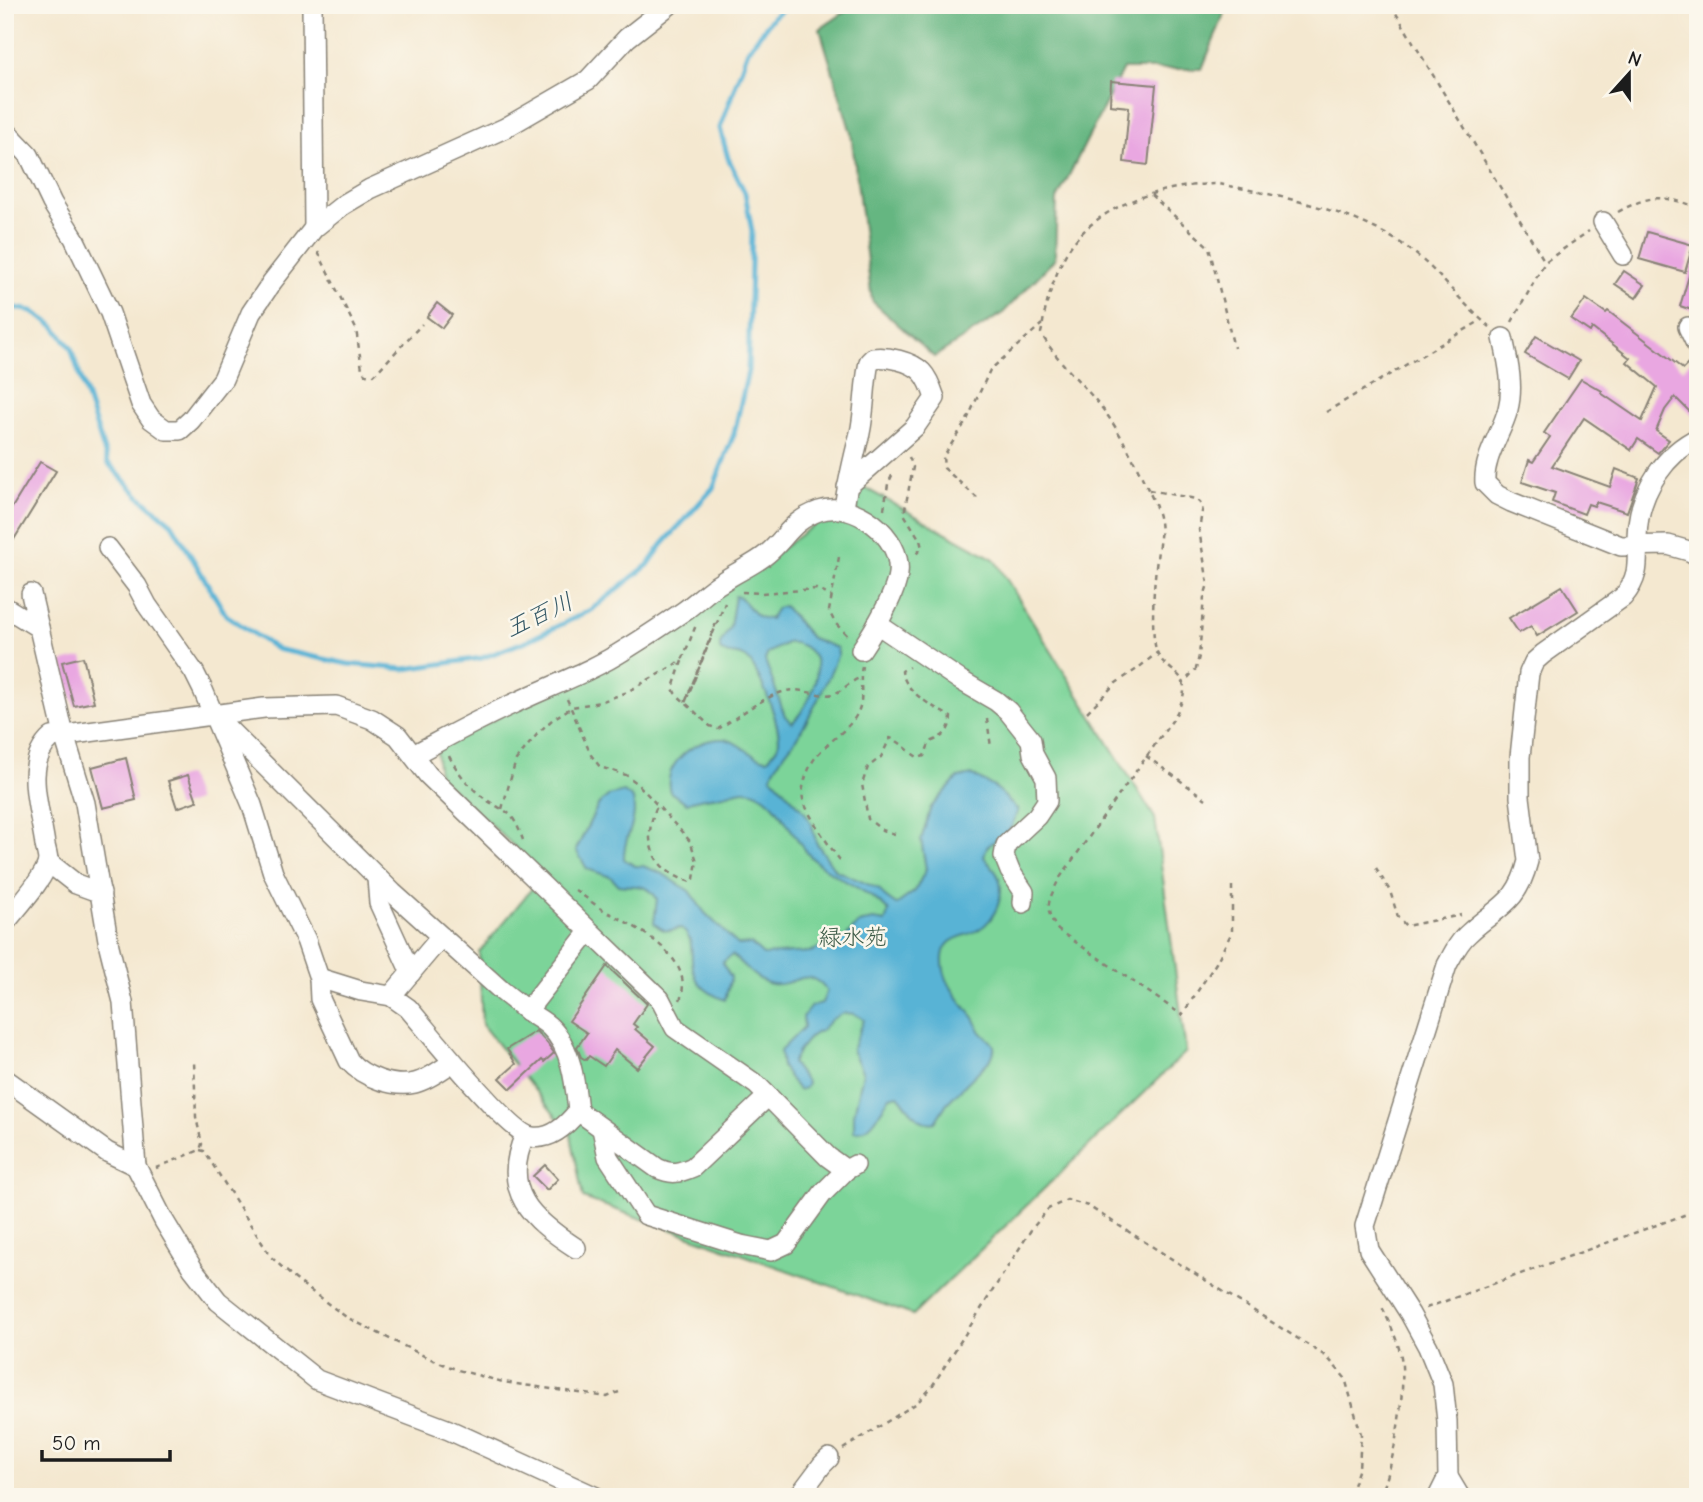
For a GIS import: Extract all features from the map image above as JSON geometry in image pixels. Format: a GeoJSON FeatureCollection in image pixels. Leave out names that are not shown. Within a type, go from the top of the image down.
{"type":"FeatureCollection","features":[{"type":"Feature","properties":{"kind":"street"},"geometry":{"type":"LineString","coordinates":[[312,5],[314,228]]}},
{"type":"Feature","properties":{"kind":"street"},"geometry":{"type":"LineString","coordinates":[[5,130],[29,155],[52,203],[74,238],[110,313],[141,404],[151,419],[166,430],[180,430],[218,386],[234,359],[251,313],[314,228],[370,189],[505,128],[589,80],[627,38],[669,5]]}},
{"type":"Feature","properties":{"kind":"street"},"geometry":{"type":"LineString","coordinates":[[1603,222],[1623,255]]}},
{"type":"Feature","properties":{"kind":"street"},"geometry":{"type":"LineString","coordinates":[[1688,327],[1698,348]]}},
{"type":"Feature","properties":{"kind":"street"},"geometry":{"type":"LineString","coordinates":[[1503,338],[1511,397],[1486,469],[1485,483],[1497,495],[1511,502],[1621,546],[1668,545],[1697,555]]}},
{"type":"Feature","properties":{"kind":"street"},"geometry":{"type":"LineString","coordinates":[[844,508],[849,467],[860,433],[869,362],[873,358],[886,357],[921,370],[935,398],[899,445],[847,487]]}},
{"type":"Feature","properties":{"kind":"street"},"geometry":{"type":"LineString","coordinates":[[1438,1497],[1448,1478],[1443,1384],[1428,1347],[1410,1314],[1369,1250],[1365,1226],[1447,965],[1468,933],[1514,895],[1528,861],[1520,797],[1520,757],[1529,673],[1534,662],[1543,654],[1623,597],[1635,580],[1637,525],[1654,479],[1676,451],[1698,438]]}},
{"type":"Feature","properties":{"kind":"street"},"geometry":{"type":"LineString","coordinates":[[413,755],[624,651],[720,583],[765,556],[789,528],[803,518],[830,508],[844,508],[870,522],[892,548],[897,565],[898,575],[877,624],[860,650]]}},
{"type":"Feature","properties":{"kind":"street"},"geometry":{"type":"LineString","coordinates":[[108,548],[126,570],[194,672],[252,806],[273,873],[306,940],[319,978],[320,999],[354,1067],[371,1077],[414,1083],[453,1062]]}},
{"type":"Feature","properties":{"kind":"street"},"geometry":{"type":"LineString","coordinates":[[31,594],[64,735],[85,803],[109,946],[123,1002],[138,1170],[193,1269],[218,1301],[305,1373],[327,1385],[449,1430],[596,1497]]}},
{"type":"Feature","properties":{"kind":"street"},"geometry":{"type":"LineString","coordinates":[[5,607],[39,628]]}},
{"type":"Feature","properties":{"kind":"street"},"geometry":{"type":"LineString","coordinates":[[877,624],[996,701],[1008,711],[1031,740],[1033,754],[1045,778],[1047,801],[1037,816],[1006,845],[1004,856],[1024,892],[1023,903]]}},
{"type":"Feature","properties":{"kind":"street"},"geometry":{"type":"LineString","coordinates":[[5,923],[48,862],[35,786],[35,766],[45,743],[51,737],[264,708],[337,706],[372,719],[398,736],[428,775],[517,859],[588,933],[660,999],[675,1028],[757,1085],[828,1157],[850,1168],[823,1193],[786,1244],[771,1251],[741,1245],[646,1215],[608,1157],[602,1129]]}},
{"type":"Feature","properties":{"kind":"street"},"geometry":{"type":"LineString","coordinates":[[214,715],[377,878],[502,992],[550,1027],[568,1056],[578,1111],[657,1168],[669,1174],[693,1167],[767,1097]]}},
{"type":"Feature","properties":{"kind":"street"},"geometry":{"type":"LineString","coordinates":[[48,862],[76,884],[101,894]]}},
{"type":"Feature","properties":{"kind":"street"},"geometry":{"type":"LineString","coordinates":[[377,878],[379,903],[411,973]]}},
{"type":"Feature","properties":{"kind":"street"},"geometry":{"type":"LineString","coordinates":[[527,1010],[588,933]]}},
{"type":"Feature","properties":{"kind":"street"},"geometry":{"type":"LineString","coordinates":[[391,996],[441,937]]}},
{"type":"Feature","properties":{"kind":"street"},"geometry":{"type":"LineString","coordinates":[[319,978],[361,991],[391,996],[408,1008],[453,1062],[502,1115],[525,1135],[534,1138],[549,1135],[569,1122],[578,1111]]}},
{"type":"Feature","properties":{"kind":"street"},"geometry":{"type":"LineString","coordinates":[[5,1079],[107,1152],[138,1170]]}},
{"type":"Feature","properties":{"kind":"street"},"geometry":{"type":"LineString","coordinates":[[525,1135],[515,1161],[515,1176],[524,1204],[544,1224],[576,1248]]}},
{"type":"Feature","properties":{"kind":"street"},"geometry":{"type":"LineString","coordinates":[[798,1497],[829,1458]]}},
{"type":"Feature","properties":{"kind":"street"},"geometry":{"type":"LineString","coordinates":[[1448,1478],[1460,1497]]}},
{"type":"Feature","properties":{"kind":"path"},"geometry":{"type":"LineString","coordinates":[[1391,5],[1545,262]]}},
{"type":"Feature","properties":{"kind":"path"},"geometry":{"type":"LineString","coordinates":[[1232,886],[1232,932],[1216,963],[1182,1016],[1058,930],[1049,916],[1048,904],[1059,879],[1184,700],[1181,677],[1161,658],[1155,646],[1154,605],[1161,522],[1123,437],[1099,404],[1048,346],[1041,333],[1060,264],[1076,240],[1110,211],[1151,194],[1200,184],[1219,184],[1335,213],[1406,247],[1503,338],[1545,262],[1603,222],[1635,202],[1647,198],[1667,199],[1698,207]]}},
{"type":"Feature","properties":{"kind":"path"},"geometry":{"type":"LineString","coordinates":[[1151,194],[1209,247],[1234,348]]}},
{"type":"Feature","properties":{"kind":"path"},"geometry":{"type":"LineString","coordinates":[[314,228],[312,241],[356,329],[365,374],[374,375],[422,324]]}},
{"type":"Feature","properties":{"kind":"path"},"geometry":{"type":"LineString","coordinates":[[1326,412],[1482,321]]}},
{"type":"Feature","properties":{"kind":"path"},"geometry":{"type":"LineString","coordinates":[[977,498],[944,468],[943,457],[967,420],[990,370],[1044,323]]}},
{"type":"Feature","properties":{"kind":"path"},"geometry":{"type":"LineString","coordinates":[[882,533],[888,484],[896,467],[899,445]]}},
{"type":"Feature","properties":{"kind":"path"},"geometry":{"type":"LineString","coordinates":[[897,565],[914,556],[922,548],[904,514],[913,467],[908,453],[899,445]]}},
{"type":"Feature","properties":{"kind":"path"},"geometry":{"type":"LineString","coordinates":[[1148,490],[1196,499],[1203,506],[1199,530],[1208,584],[1203,597],[1196,669],[1183,683]]}},
{"type":"Feature","properties":{"kind":"path"},"geometry":{"type":"LineString","coordinates":[[839,557],[828,611],[835,623],[860,650],[863,661],[860,678],[863,697],[855,718],[813,760],[802,798],[827,844],[840,860]]}},
{"type":"Feature","properties":{"kind":"path"},"geometry":{"type":"LineString","coordinates":[[720,583],[740,592],[816,589],[831,596]]}},
{"type":"Feature","properties":{"kind":"path"},"geometry":{"type":"LineString","coordinates":[[698,621],[673,688],[710,726],[718,729],[765,698],[799,689],[826,695],[836,693],[860,678]]}},
{"type":"Feature","properties":{"kind":"path"},"geometry":{"type":"LineString","coordinates":[[685,703],[698,672],[716,624],[712,635],[685,703]]}},
{"type":"Feature","properties":{"kind":"path"},"geometry":{"type":"LineString","coordinates":[[1087,712],[1116,683],[1158,652]]}},
{"type":"Feature","properties":{"kind":"path"},"geometry":{"type":"LineString","coordinates":[[502,809],[516,760],[553,719],[572,707],[600,702],[625,693],[683,658]]}},
{"type":"Feature","properties":{"kind":"path"},"geometry":{"type":"LineString","coordinates":[[895,834],[882,831],[868,819],[862,784],[868,767],[881,757],[890,738],[899,741],[911,754],[919,758],[924,756],[930,742],[943,737],[950,727],[951,717],[932,705],[906,682],[902,671],[909,666]]}},
{"type":"Feature","properties":{"kind":"path"},"geometry":{"type":"LineString","coordinates":[[559,683],[572,707],[591,755],[600,767],[630,777],[690,841],[696,853],[694,879],[691,882],[680,879],[656,859],[650,845],[649,822],[657,806]]}},
{"type":"Feature","properties":{"kind":"path"},"geometry":{"type":"LineString","coordinates":[[986,714],[991,747]]}},
{"type":"Feature","properties":{"kind":"path"},"geometry":{"type":"LineString","coordinates":[[440,741],[456,769],[476,792],[513,818],[524,843]]}},
{"type":"Feature","properties":{"kind":"path"},"geometry":{"type":"LineString","coordinates":[[1146,756],[1206,799]]}},
{"type":"Feature","properties":{"kind":"path"},"geometry":{"type":"LineString","coordinates":[[1376,868],[1390,891],[1398,917],[1406,926],[1464,914]]}},
{"type":"Feature","properties":{"kind":"path"},"geometry":{"type":"LineString","coordinates":[[575,890],[627,922],[671,955],[681,974],[682,994],[680,1001],[668,1012]]}},
{"type":"Feature","properties":{"kind":"path"},"geometry":{"type":"LineString","coordinates":[[194,1061],[196,1116],[202,1144],[200,1150]]}},
{"type":"Feature","properties":{"kind":"path"},"geometry":{"type":"LineString","coordinates":[[138,1170],[200,1150],[205,1151],[271,1257],[295,1279],[346,1317],[426,1357],[458,1370],[503,1382],[607,1397],[619,1392]]}},
{"type":"Feature","properties":{"kind":"path"},"geometry":{"type":"LineString","coordinates":[[829,1458],[917,1403],[932,1388],[1031,1230],[1048,1209],[1067,1199],[1088,1206],[1327,1357],[1345,1378],[1361,1434],[1359,1468],[1349,1497]]}},
{"type":"Feature","properties":{"kind":"path"},"geometry":{"type":"LineString","coordinates":[[1410,1314],[1698,1210]]}},
{"type":"Feature","properties":{"kind":"path"},"geometry":{"type":"LineString","coordinates":[[1379,1299],[1401,1354],[1402,1383],[1393,1453],[1380,1497]]}},
{"type":"Feature","properties":{"kind":"green space"},"geometry":{"type":"Polygon","coordinates":[[[855,5],[1228,5],[1202,69],[1123,69],[1057,199],[1055,259],[1003,313],[934,357],[872,301],[851,133],[820,29],[855,5]]]}},
{"type":"Feature","properties":{"kind":"green space","name":"緑水苑"},"geometry":{"type":"Polygon","coordinates":[[[865,488],[994,559],[1155,818],[1186,1052],[913,1315],[583,1198],[571,1135],[482,1025],[479,952],[544,874],[439,777],[436,748],[657,639],[865,488]]]}},
{"type":"Feature","properties":{"kind":"water"},"geometry":{"type":"Polygon","coordinates":[[[735,596],[740,597],[752,612],[764,618],[770,619],[777,608],[784,606],[811,638],[837,648],[838,654],[815,705],[771,776],[804,811],[812,825],[816,842],[835,870],[879,889],[896,905],[915,891],[926,869],[921,840],[931,807],[958,778],[972,775],[996,788],[1018,810],[1011,828],[987,847],[984,857],[1000,881],[1000,897],[995,913],[978,930],[951,941],[944,950],[943,957],[948,982],[981,1032],[993,1044],[994,1052],[991,1059],[947,1103],[935,1122],[918,1118],[898,1095],[890,1097],[871,1125],[866,1129],[854,1131],[854,1114],[863,1073],[852,1050],[864,1020],[852,1014],[835,1017],[821,1031],[812,1035],[800,1049],[792,1063],[807,1083],[805,1088],[798,1090],[782,1067],[780,1051],[804,1027],[803,1017],[811,1006],[822,1003],[827,991],[819,983],[806,978],[780,984],[766,983],[732,955],[722,963],[731,977],[725,1000],[708,991],[694,972],[691,943],[687,935],[680,928],[666,930],[654,923],[657,899],[653,894],[640,886],[618,885],[611,877],[587,869],[576,850],[598,805],[608,796],[624,792],[633,799],[634,817],[624,859],[635,866],[643,866],[663,874],[689,891],[705,913],[738,945],[751,944],[763,955],[810,952],[846,937],[859,923],[873,920],[885,922],[889,911],[814,860],[766,798],[756,792],[744,790],[687,803],[670,792],[671,772],[676,762],[703,742],[729,740],[755,756],[768,759],[778,746],[774,714],[757,673],[746,658],[720,650],[720,644],[730,627],[735,596]],[[788,642],[768,653],[765,660],[785,716],[792,723],[807,702],[816,676],[816,664],[812,654],[803,646],[788,642]]]}},
{"type":"Feature","properties":{"kind":"building"},"geometry":{"type":"Polygon","coordinates":[[[1111,81],[1156,85],[1148,165],[1124,162],[1129,107],[1110,105],[1111,81]]]}},
{"type":"Feature","properties":{"kind":"building"},"geometry":{"type":"Polygon","coordinates":[[[1647,232],[1693,245],[1685,272],[1639,259],[1647,232]]]}},
{"type":"Feature","properties":{"kind":"building"},"geometry":{"type":"Polygon","coordinates":[[[1694,259],[1698,259],[1698,312],[1680,306],[1694,259]]]}},
{"type":"Feature","properties":{"kind":"building"},"geometry":{"type":"Polygon","coordinates":[[[1624,271],[1645,285],[1636,298],[1615,284],[1624,271]]]}},
{"type":"Feature","properties":{"kind":"building"},"geometry":{"type":"Polygon","coordinates":[[[1586,299],[1606,313],[1608,311],[1683,369],[1693,359],[1698,360],[1698,420],[1675,397],[1665,410],[1656,431],[1669,440],[1658,453],[1638,439],[1631,450],[1584,418],[1552,466],[1610,487],[1616,469],[1639,478],[1627,512],[1596,502],[1594,506],[1588,504],[1584,514],[1552,502],[1555,493],[1522,482],[1529,460],[1533,462],[1550,437],[1544,433],[1581,379],[1642,421],[1657,387],[1627,362],[1630,358],[1592,328],[1590,332],[1571,319],[1586,299]]]}},
{"type":"Feature","properties":{"kind":"building"},"geometry":{"type":"Polygon","coordinates":[[[437,303],[452,315],[442,328],[427,317],[437,303]]]}},
{"type":"Feature","properties":{"kind":"building"},"geometry":{"type":"Polygon","coordinates":[[[1536,336],[1579,361],[1568,379],[1525,354],[1536,336]]]}},
{"type":"Feature","properties":{"kind":"building"},"geometry":{"type":"Polygon","coordinates":[[[40,462],[56,471],[5,554],[5,519],[40,462]]]}},
{"type":"Feature","properties":{"kind":"building"},"geometry":{"type":"Polygon","coordinates":[[[1562,586],[1578,611],[1537,636],[1531,626],[1519,633],[1509,618],[1562,586]]]}},
{"type":"Feature","properties":{"kind":"building"},"geometry":{"type":"Polygon","coordinates":[[[83,657],[94,702],[74,706],[62,662],[83,657]]]}},
{"type":"Feature","properties":{"kind":"building"},"geometry":{"type":"Polygon","coordinates":[[[126,758],[136,800],[103,808],[92,767],[126,758]]]}},
{"type":"Feature","properties":{"kind":"building"},"geometry":{"type":"Polygon","coordinates":[[[188,775],[197,801],[177,808],[168,781],[188,775]]]}},
{"type":"Feature","properties":{"kind":"building"},"geometry":{"type":"Polygon","coordinates":[[[607,966],[647,1004],[633,1024],[637,1027],[635,1029],[655,1046],[637,1068],[615,1050],[604,1066],[589,1056],[586,1060],[581,1057],[577,1047],[587,1033],[569,1021],[607,966]]]}},
{"type":"Feature","properties":{"kind":"building"},"geometry":{"type":"Polygon","coordinates":[[[536,1031],[554,1053],[544,1062],[542,1060],[511,1089],[500,1078],[516,1064],[507,1049],[536,1031]]]}},
{"type":"Feature","properties":{"kind":"building"},"geometry":{"type":"Polygon","coordinates":[[[545,1165],[558,1179],[547,1190],[533,1176],[545,1165]]]}},
{"type":"Feature","properties":{"kind":"waterway","name":"五百川"},"geometry":{"type":"LineString","coordinates":[[5,306],[32,311],[54,326],[71,348],[108,463],[140,497],[172,524],[226,615],[276,649],[348,664],[405,669],[482,658],[529,640],[591,610],[648,565],[662,545],[713,488],[734,434],[748,371],[752,231],[745,193],[728,158],[720,128],[748,50],[773,17],[787,5]]}}]}
